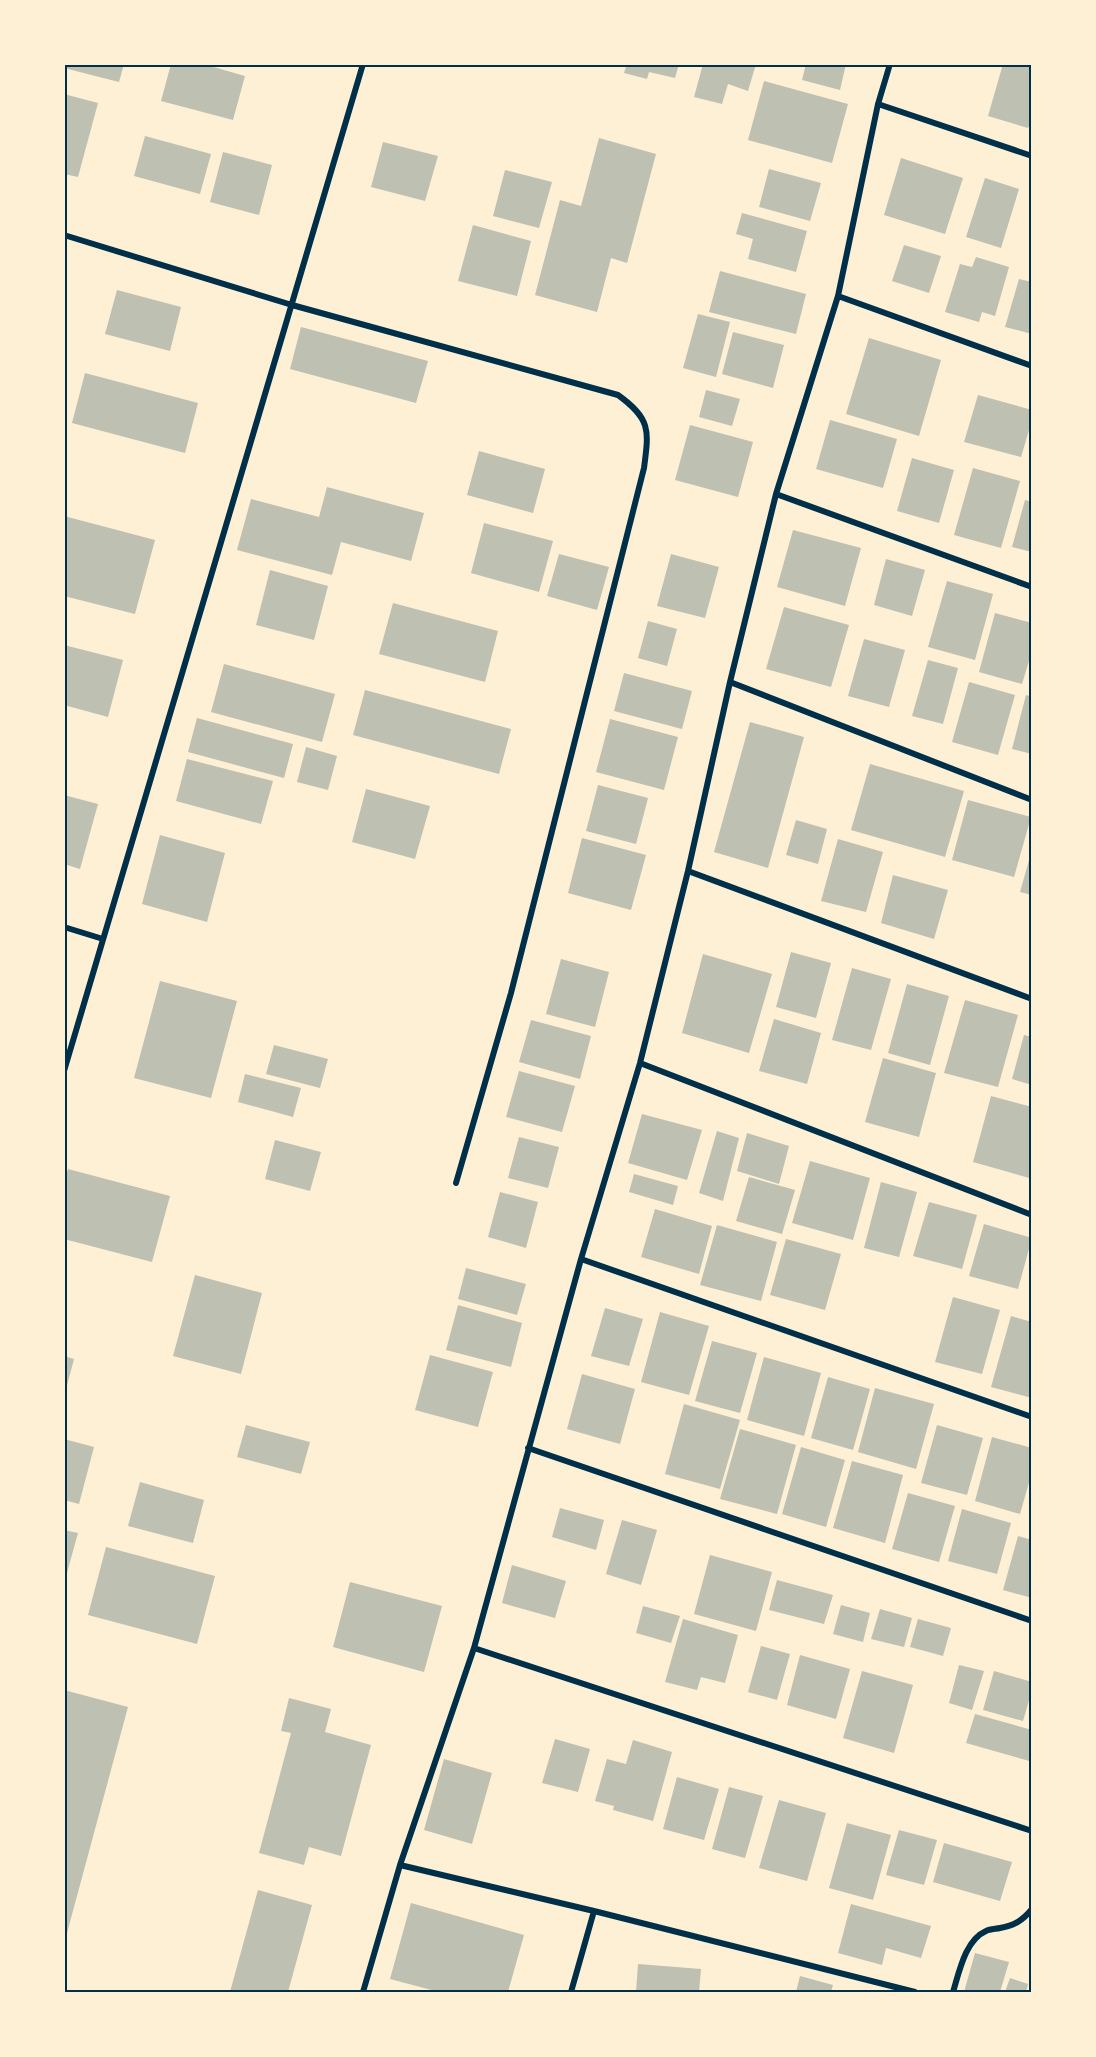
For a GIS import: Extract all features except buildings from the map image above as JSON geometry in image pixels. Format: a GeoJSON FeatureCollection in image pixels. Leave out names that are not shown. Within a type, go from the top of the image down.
{"type":"FeatureCollection","features":[{"type":"Feature","properties":{"kind":"street"},"geometry":{"type":"LineString","coordinates":[[64,1071],[363,64]]}},
{"type":"Feature","properties":{"kind":"street"},"geometry":{"type":"LineString","coordinates":[[363,1992],[400,1865],[474,1648],[581,1259],[640,1063],[688,871],[730,682],[776,494],[838,296],[878,104],[890,64]]}},
{"type":"Feature","properties":{"kind":"street"},"geometry":{"type":"LineString","coordinates":[[878,104],[1032,156]]}},
{"type":"Feature","properties":{"kind":"street"},"geometry":{"type":"LineString","coordinates":[[64,235],[292,305],[618,396],[635,408],[645,423],[647,444],[644,468],[511,993],[456,1183]]}},
{"type":"Feature","properties":{"kind":"street"},"geometry":{"type":"LineString","coordinates":[[838,296],[1032,366]]}},
{"type":"Feature","properties":{"kind":"street"},"geometry":{"type":"LineString","coordinates":[[776,494],[1032,587]]}},
{"type":"Feature","properties":{"kind":"street"},"geometry":{"type":"LineString","coordinates":[[730,682],[1032,800]]}},
{"type":"Feature","properties":{"kind":"street"},"geometry":{"type":"LineString","coordinates":[[688,871],[1032,999]]}},
{"type":"Feature","properties":{"kind":"street"},"geometry":{"type":"LineString","coordinates":[[64,927],[103,939]]}},
{"type":"Feature","properties":{"kind":"street"},"geometry":{"type":"LineString","coordinates":[[640,1063],[1032,1215]]}},
{"type":"Feature","properties":{"kind":"street"},"geometry":{"type":"LineString","coordinates":[[581,1259],[1032,1417]]}},
{"type":"Feature","properties":{"kind":"street"},"geometry":{"type":"LineString","coordinates":[[528,1448],[1032,1621]]}},
{"type":"Feature","properties":{"kind":"street"},"geometry":{"type":"LineString","coordinates":[[474,1648],[1032,1832]]}},
{"type":"Feature","properties":{"kind":"street"},"geometry":{"type":"LineString","coordinates":[[400,1865],[915,1992]]}},
{"type":"Feature","properties":{"kind":"street"},"geometry":{"type":"LineString","coordinates":[[953,1992],[962,1964],[976,1939],[987,1931],[1010,1927],[1022,1921],[1032,1909]]}},
{"type":"Feature","properties":{"kind":"street"},"geometry":{"type":"LineString","coordinates":[[571,1992],[594,1911]]}}]}
